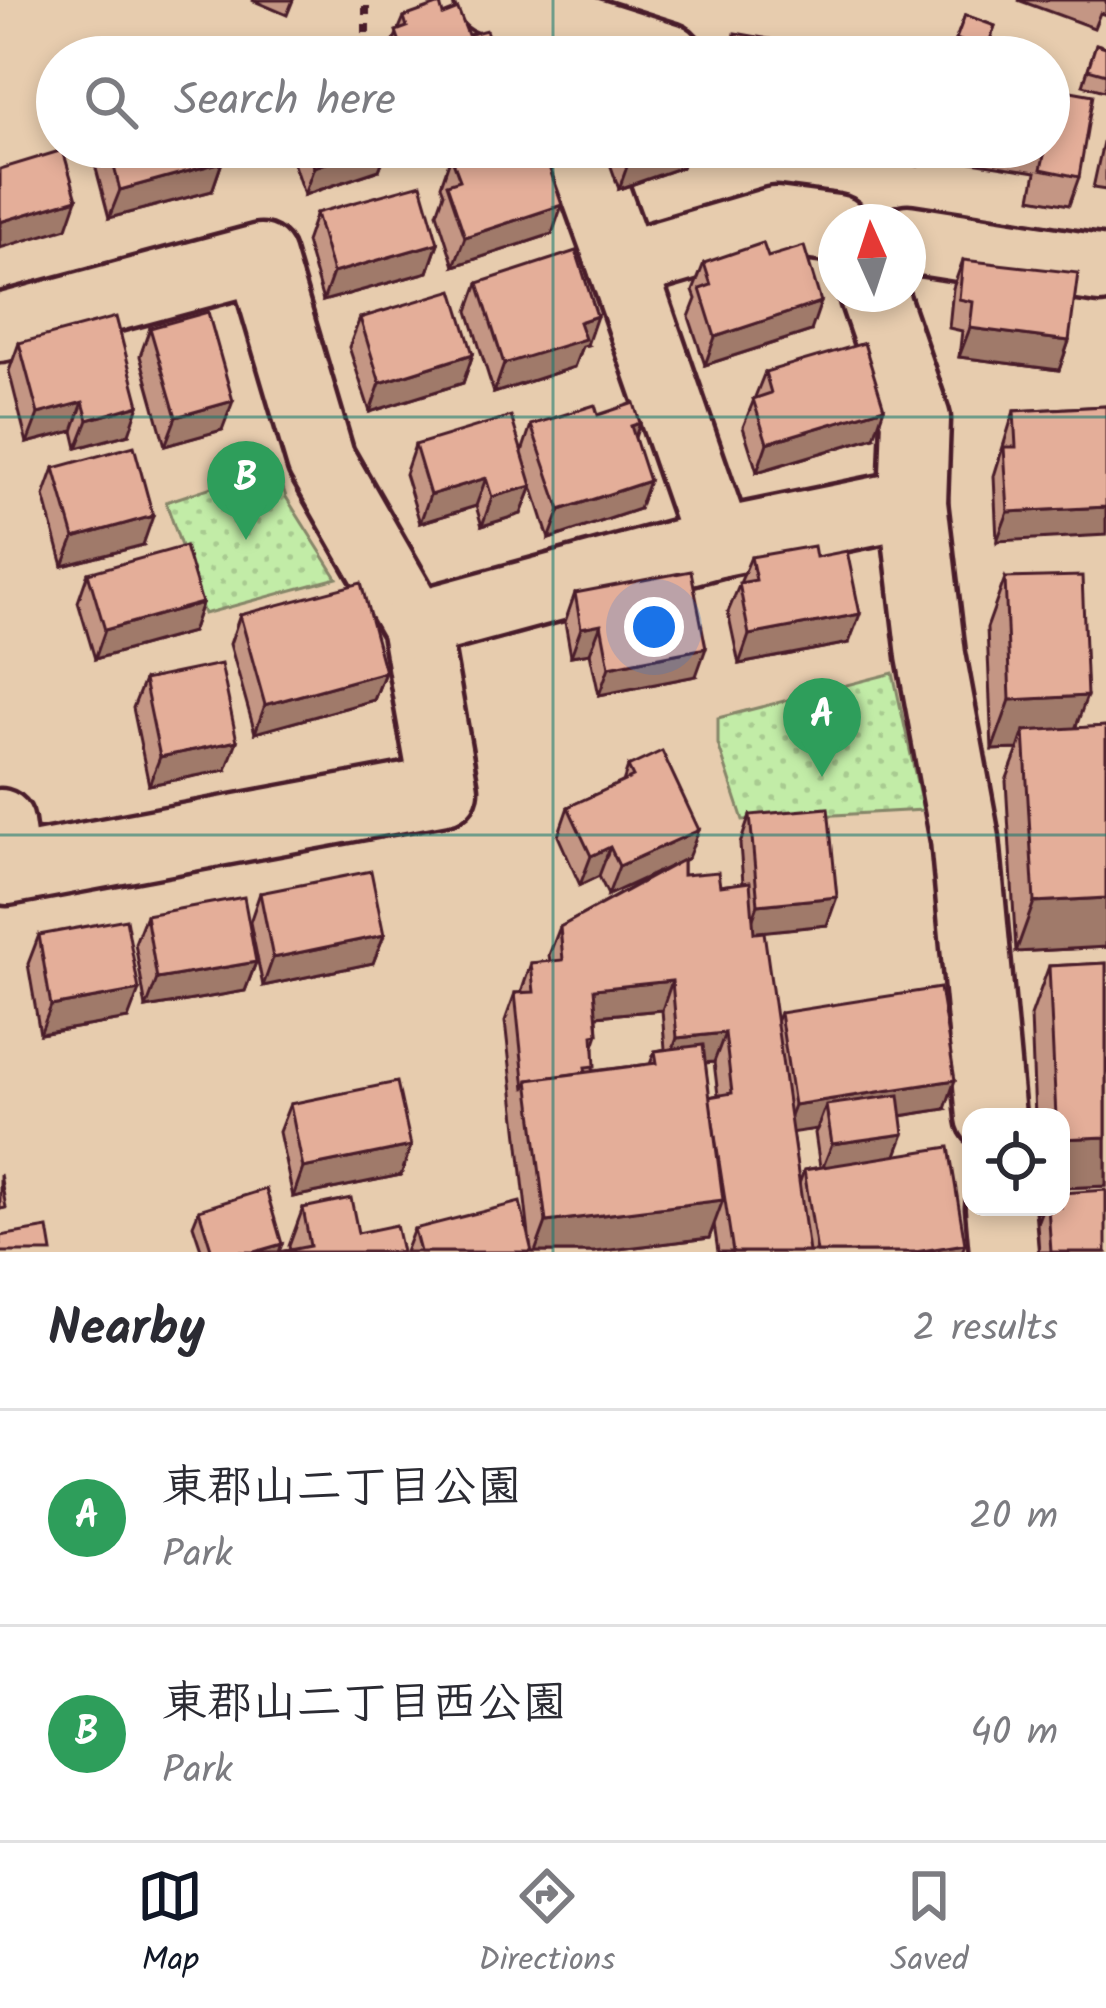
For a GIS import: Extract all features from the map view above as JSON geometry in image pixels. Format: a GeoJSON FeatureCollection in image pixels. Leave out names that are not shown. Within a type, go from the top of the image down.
{"type":"FeatureCollection","features":[{"type":"Feature","properties":{"kind":"street"},"geometry":{"type":"LineString","coordinates":[[489,0],[603,36]]}},
{"type":"Feature","properties":{"kind":"street"},"geometry":{"type":"LineString","coordinates":[[587,168],[718,542]]}},
{"type":"Feature","properties":{"kind":"street"},"geometry":{"type":"LineString","coordinates":[[622,266],[775,221],[818,227]]}},
{"type":"Feature","properties":{"kind":"street"},"geometry":{"type":"LineString","coordinates":[[926,242],[1099,269]]}},
{"type":"Feature","properties":{"kind":"street"},"geometry":{"type":"LineString","coordinates":[[0,328],[261,258],[321,461],[415,625],[444,790],[7,871],[0,823]]}},
{"type":"Feature","properties":{"kind":"street"},"geometry":{"type":"LineString","coordinates":[[879,312],[916,419],[913,503],[931,655],[965,839],[990,1108]]}},
{"type":"Feature","properties":{"kind":"street"},"geometry":{"type":"LineString","coordinates":[[415,625],[718,542],[913,503]]}},
{"type":"Feature","properties":{"kind":"street"},"geometry":{"type":"LineString","coordinates":[[1001,1216],[1004,1252]]}},
{"type":"Feature","properties":{"kind":"path"},"geometry":{"type":"LineString","coordinates":[[366,6],[366,36]]}},
{"type":"Feature","properties":{"kind":"green space"},"geometry":{"type":"Polygon","coordinates":[[[276,466],[286,497],[337,578],[204,614],[166,502],[276,466]]]}},
{"type":"Feature","properties":{"kind":"green space"},"geometry":{"type":"Polygon","coordinates":[[[893,673],[923,810],[743,820],[718,744],[718,718],[893,673]]]}},
{"type":"Feature","properties":{"kind":"building"},"geometry":{"type":"Polygon","coordinates":[[[440,4],[443,15],[458,9],[468,35],[486,30],[488,36],[398,36],[396,31],[407,27],[404,17],[440,4]]]}},
{"type":"Feature","properties":{"kind":"building"},"geometry":{"type":"Polygon","coordinates":[[[965,15],[995,26],[991,36],[957,36],[965,15]]]}},
{"type":"Feature","properties":{"kind":"building"},"geometry":{"type":"Polygon","coordinates":[[[1096,44],[1106,47],[1106,74],[1088,69],[1096,44]]]}},
{"type":"Feature","properties":{"kind":"building"},"geometry":{"type":"Polygon","coordinates":[[[1070,91],[1093,95],[1079,177],[1041,169],[1070,168],[1070,91]]]}},
{"type":"Feature","properties":{"kind":"building"},"geometry":{"type":"Polygon","coordinates":[[[36,158],[36,168],[68,168],[77,199],[0,222],[0,169],[36,158]]]}},
{"type":"Feature","properties":{"kind":"building"},"geometry":{"type":"Polygon","coordinates":[[[114,168],[200,168],[120,190],[114,168]]]}},
{"type":"Feature","properties":{"kind":"building"},"geometry":{"type":"Polygon","coordinates":[[[456,168],[549,168],[562,205],[465,237],[447,184],[460,180],[456,168]]]}},
{"type":"Feature","properties":{"kind":"building"},"geometry":{"type":"Polygon","coordinates":[[[421,184],[438,243],[333,273],[316,213],[421,184]]]}},
{"type":"Feature","properties":{"kind":"building"},"geometry":{"type":"Polygon","coordinates":[[[763,243],[768,257],[804,246],[818,303],[715,337],[700,289],[711,285],[704,263],[763,243]]]}},
{"type":"Feature","properties":{"kind":"building"},"geometry":{"type":"Polygon","coordinates":[[[576,251],[597,316],[579,322],[585,339],[504,364],[478,283],[576,251]]]}},
{"type":"Feature","properties":{"kind":"building"},"geometry":{"type":"Polygon","coordinates":[[[963,260],[1078,273],[1069,341],[970,328],[973,302],[959,299],[963,260]]]}},
{"type":"Feature","properties":{"kind":"building"},"geometry":{"type":"Polygon","coordinates":[[[453,290],[473,354],[380,383],[360,318],[453,290]]]}},
{"type":"Feature","properties":{"kind":"building"},"geometry":{"type":"Polygon","coordinates":[[[208,312],[233,401],[176,417],[150,328],[208,312]]]}},
{"type":"Feature","properties":{"kind":"building"},"geometry":{"type":"Polygon","coordinates":[[[116,317],[139,405],[88,420],[83,402],[38,414],[19,343],[116,317]]]}},
{"type":"Feature","properties":{"kind":"building"},"geometry":{"type":"Polygon","coordinates":[[[864,343],[884,408],[767,443],[753,399],[771,393],[765,372],[864,343]]]}},
{"type":"Feature","properties":{"kind":"building"},"geometry":{"type":"Polygon","coordinates":[[[634,403],[640,423],[631,426],[649,481],[560,510],[531,425],[595,405],[598,415],[634,403]]]}},
{"type":"Feature","properties":{"kind":"building"},"geometry":{"type":"Polygon","coordinates":[[[1106,406],[1106,507],[1008,512],[1004,447],[1016,447],[1014,411],[1106,406]]]}},
{"type":"Feature","properties":{"kind":"building"},"geometry":{"type":"Polygon","coordinates":[[[511,416],[532,486],[492,497],[486,478],[430,495],[415,445],[511,416]]]}},
{"type":"Feature","properties":{"kind":"building"},"geometry":{"type":"Polygon","coordinates":[[[134,446],[153,516],[74,538],[54,468],[134,446]]]}},
{"type":"Feature","properties":{"kind":"building"},"geometry":{"type":"Polygon","coordinates":[[[185,546],[202,603],[105,630],[88,573],[185,546]]]}},
{"type":"Feature","properties":{"kind":"building"},"geometry":{"type":"Polygon","coordinates":[[[814,546],[816,557],[847,551],[860,614],[749,635],[739,583],[756,580],[751,557],[814,546]]]}},
{"type":"Feature","properties":{"kind":"building"},"geometry":{"type":"Polygon","coordinates":[[[691,571],[706,648],[609,667],[601,624],[581,628],[575,593],[691,571]]]}},
{"type":"Feature","properties":{"kind":"building"},"geometry":{"type":"Polygon","coordinates":[[[1082,576],[1087,696],[1010,700],[1005,578],[1082,576]]]}},
{"type":"Feature","properties":{"kind":"building"},"geometry":{"type":"Polygon","coordinates":[[[361,583],[385,672],[265,705],[240,615],[361,583]]]}},
{"type":"Feature","properties":{"kind":"building"},"geometry":{"type":"Polygon","coordinates":[[[221,664],[237,741],[160,757],[144,680],[221,664]]]}},
{"type":"Feature","properties":{"kind":"building"},"geometry":{"type":"Polygon","coordinates":[[[1106,726],[1106,898],[1034,902],[1024,731],[1106,726]]]}},
{"type":"Feature","properties":{"kind":"building"},"geometry":{"type":"Polygon","coordinates":[[[662,751],[699,830],[619,866],[610,847],[591,856],[568,807],[633,777],[628,767],[662,751]]]}},
{"type":"Feature","properties":{"kind":"building"},"geometry":{"type":"Polygon","coordinates":[[[828,808],[837,897],[758,905],[750,815],[828,808]]]}},
{"type":"Feature","properties":{"kind":"building"},"geometry":{"type":"Polygon","coordinates":[[[683,860],[683,875],[718,872],[720,886],[750,882],[754,933],[764,932],[809,1252],[733,1252],[709,1097],[732,1093],[725,1033],[677,1038],[672,981],[594,989],[595,1066],[585,1067],[586,1072],[528,1080],[525,1089],[515,993],[534,992],[531,963],[563,960],[560,927],[683,860]]]}},
{"type":"Feature","properties":{"kind":"building"},"geometry":{"type":"Polygon","coordinates":[[[371,871],[384,935],[273,958],[260,893],[371,871]]]}},
{"type":"Feature","properties":{"kind":"building"},"geometry":{"type":"Polygon","coordinates":[[[244,897],[256,962],[157,979],[146,915],[244,897]]]}},
{"type":"Feature","properties":{"kind":"building"},"geometry":{"type":"Polygon","coordinates":[[[126,919],[139,990],[51,1006],[39,935],[126,919]]]}},
{"type":"Feature","properties":{"kind":"building"},"geometry":{"type":"Polygon","coordinates":[[[1106,963],[1106,1137],[1070,1139],[1070,1108],[1056,1108],[1049,966],[1106,963]]]}},
{"type":"Feature","properties":{"kind":"building"},"geometry":{"type":"Polygon","coordinates":[[[940,988],[955,1080],[794,1105],[780,1013],[940,988]]]}},
{"type":"Feature","properties":{"kind":"building"},"geometry":{"type":"Polygon","coordinates":[[[703,1045],[723,1200],[546,1222],[528,1080],[657,1063],[655,1051],[703,1045]]]}},
{"type":"Feature","properties":{"kind":"building"},"geometry":{"type":"Polygon","coordinates":[[[397,1082],[411,1146],[303,1168],[290,1104],[397,1082]]]}},
{"type":"Feature","properties":{"kind":"building"},"geometry":{"type":"Polygon","coordinates":[[[899,1095],[904,1134],[832,1144],[826,1105],[899,1095]]]}},
{"type":"Feature","properties":{"kind":"building"},"geometry":{"type":"Polygon","coordinates":[[[949,1147],[965,1244],[915,1252],[817,1252],[804,1170],[949,1147]]]}},
{"type":"Feature","properties":{"kind":"building"},"geometry":{"type":"Polygon","coordinates":[[[0,1174],[6,1208],[0,1209],[0,1174]]]}},
{"type":"Feature","properties":{"kind":"building"},"geometry":{"type":"Polygon","coordinates":[[[266,1189],[282,1244],[254,1252],[212,1252],[199,1210],[266,1189]]]}},
{"type":"Feature","properties":{"kind":"building"},"geometry":{"type":"Polygon","coordinates":[[[1106,1190],[1106,1252],[1051,1252],[1049,1216],[1070,1216],[1070,1192],[1106,1190]]]}},
{"type":"Feature","properties":{"kind":"building"},"geometry":{"type":"Polygon","coordinates":[[[351,1198],[358,1233],[396,1225],[402,1252],[279,1252],[310,1246],[303,1208],[351,1198]]]}},
{"type":"Feature","properties":{"kind":"building"},"geometry":{"type":"Polygon","coordinates":[[[520,1202],[532,1252],[420,1252],[414,1229],[520,1202]]]}},
{"type":"Feature","properties":{"kind":"building"},"geometry":{"type":"Polygon","coordinates":[[[48,1228],[52,1252],[0,1252],[0,1236],[48,1228]]]}},
{"type":"Feature","properties":{"kind":"place","name":"東郡山二丁目西公園"},"geometry":{"type":"Point","coordinates":[246,540]}},
{"type":"Feature","properties":{"kind":"place","name":"東郡山二丁目公園"},"geometry":{"type":"Point","coordinates":[822,777]}}]}
